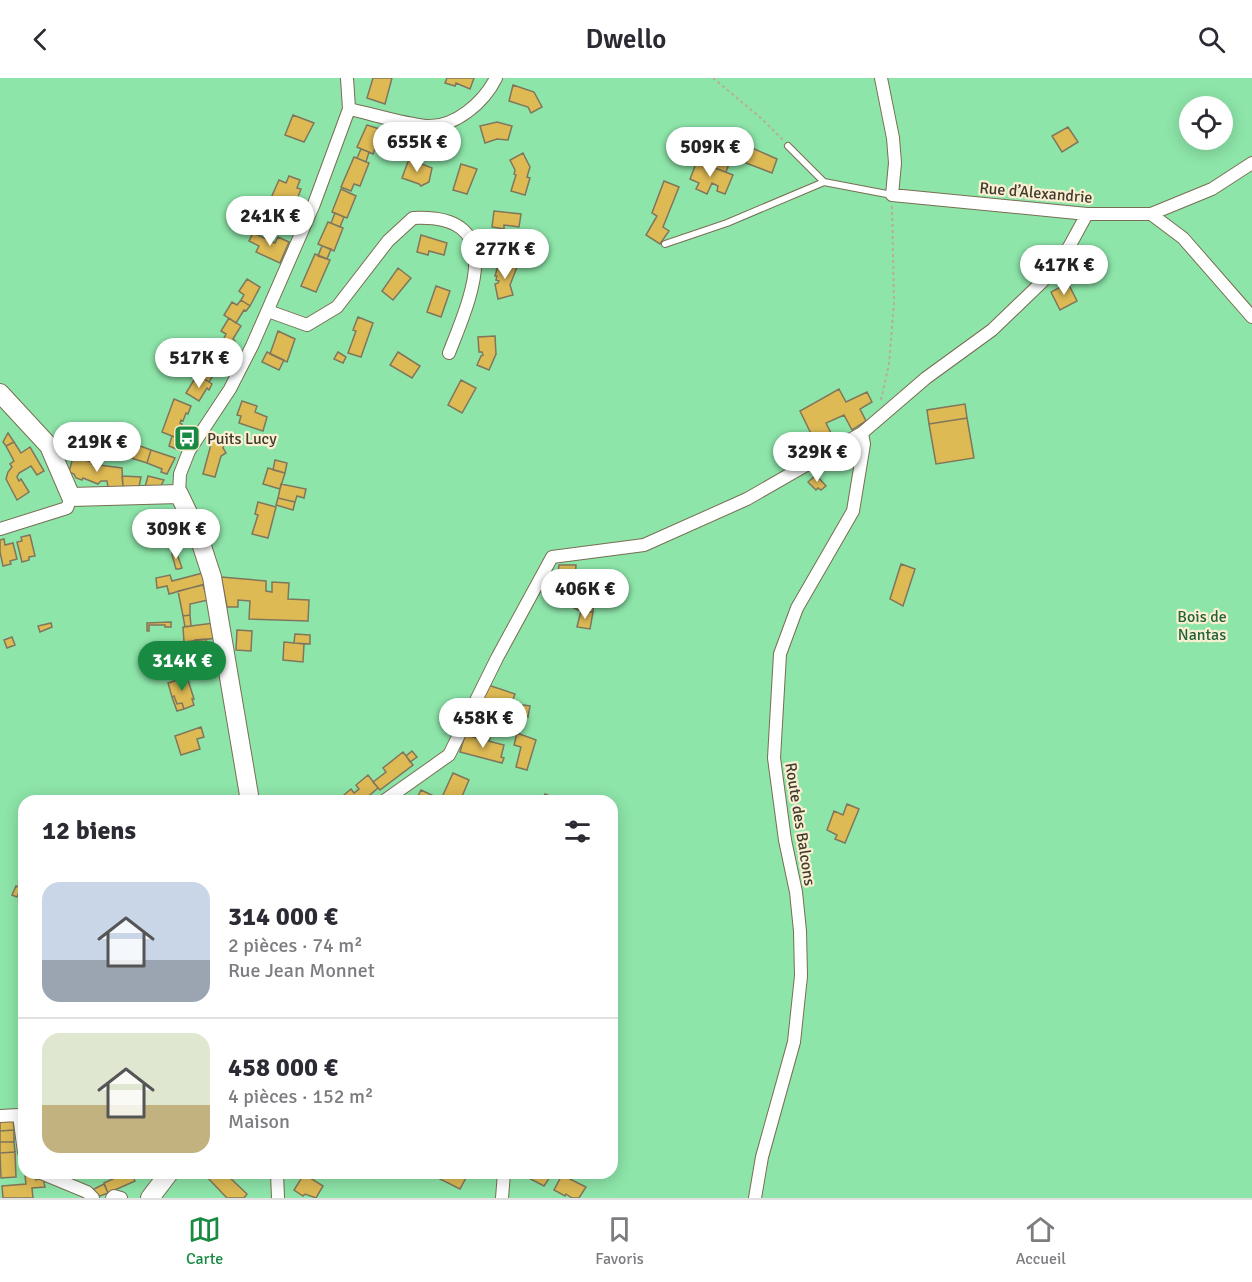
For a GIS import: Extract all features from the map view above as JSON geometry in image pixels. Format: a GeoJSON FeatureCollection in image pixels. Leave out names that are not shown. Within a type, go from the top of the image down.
{"type":"FeatureCollection","features":[{"type":"Feature","properties":{"kind":"street"},"geometry":{"type":"LineString","coordinates":[[349,109],[428,126],[447,122],[465,113],[482,100],[496,78]]}},
{"type":"Feature","properties":{"kind":"street"},"geometry":{"type":"LineString","coordinates":[[881,78],[893,138],[895,163],[892,195]]}},
{"type":"Feature","properties":{"kind":"street"},"geometry":{"type":"LineString","coordinates":[[249,795],[212,577],[198,534],[179,494],[180,474],[189,451],[230,389],[268,311],[314,204],[349,109],[346,79]]}},
{"type":"Feature","properties":{"kind":"street"},"geometry":{"type":"LineString","coordinates":[[1151,214],[1212,189],[1252,163]]}},
{"type":"Feature","properties":{"kind":"street","name":"Rue d’Alexandrie"},"geometry":{"type":"LineString","coordinates":[[892,195],[1087,214],[1151,214]]}},
{"type":"Feature","properties":{"kind":"street"},"geometry":{"type":"LineString","coordinates":[[392,795],[449,755],[497,658],[552,557],[644,545],[747,499],[862,433],[926,378],[992,330],[1042,282],[1069,248],[1087,214]]}},
{"type":"Feature","properties":{"kind":"street"},"geometry":{"type":"LineString","coordinates":[[1151,214],[1183,238],[1252,317]]}},
{"type":"Feature","properties":{"kind":"street"},"geometry":{"type":"LineString","coordinates":[[268,311],[307,325],[337,307],[388,241],[413,218],[433,217],[454,223],[468,235],[477,259],[471,297],[449,353]]}},
{"type":"Feature","properties":{"kind":"street"},"geometry":{"type":"LineString","coordinates":[[0,393],[49,446],[71,497],[67,508],[0,529]]}},
{"type":"Feature","properties":{"kind":"street","name":"Route des Balcons"},"geometry":{"type":"LineString","coordinates":[[755,1198],[762,1156],[794,1042],[801,976],[796,892],[785,840],[774,758],[780,654],[797,608],[853,511],[864,444],[862,433]]}},
{"type":"Feature","properties":{"kind":"street"},"geometry":{"type":"LineString","coordinates":[[71,497],[179,494]]}},
{"type":"Feature","properties":{"kind":"street"},"geometry":{"type":"LineString","coordinates":[[0,1116],[18,1115]]}},
{"type":"Feature","properties":{"kind":"street"},"geometry":{"type":"LineString","coordinates":[[56,1179],[87,1192],[93,1198]]}},
{"type":"Feature","properties":{"kind":"street"},"geometry":{"type":"LineString","coordinates":[[150,1198],[164,1179]]}},
{"type":"Feature","properties":{"kind":"street"},"geometry":{"type":"LineString","coordinates":[[278,1179],[278,1198]]}},
{"type":"Feature","properties":{"kind":"street"},"geometry":{"type":"LineString","coordinates":[[502,1198],[504,1179]]}},
{"type":"Feature","properties":{"kind":"street"},"geometry":{"type":"LineString","coordinates":[[112,1198],[114,1196],[122,1198]]}},
{"type":"Feature","properties":{"kind":"lane"},"geometry":{"type":"LineString","coordinates":[[788,146],[824,182]]}},
{"type":"Feature","properties":{"kind":"lane"},"geometry":{"type":"LineString","coordinates":[[665,244],[727,223],[824,182],[892,195]]}},
{"type":"Feature","properties":{"kind":"path"},"geometry":{"type":"LineString","coordinates":[[713,78],[761,118],[788,146]]}},
{"type":"Feature","properties":{"kind":"path"},"geometry":{"type":"LineString","coordinates":[[876,421],[889,363],[894,303],[892,195]]}},
{"type":"Feature","properties":{"kind":"green space","name":"Bois de Nantas"},"geometry":{"type":"Polygon","coordinates":[[[0,78],[1252,78],[1252,1198],[0,1198],[0,78]]]}},
{"type":"Feature","properties":{"kind":"building"},"geometry":{"type":"Polygon","coordinates":[[[373,78],[392,78],[385,104],[367,98],[373,78]]]}},
{"type":"Feature","properties":{"kind":"building"},"geometry":{"type":"Polygon","coordinates":[[[447,78],[474,78],[470,89],[456,83],[455,86],[445,83],[447,78]]]}},
{"type":"Feature","properties":{"kind":"building"},"geometry":{"type":"Polygon","coordinates":[[[513,85],[534,92],[542,107],[531,113],[528,107],[509,101],[513,85]]]}},
{"type":"Feature","properties":{"kind":"building"},"geometry":{"type":"Polygon","coordinates":[[[293,115],[314,123],[304,142],[285,135],[293,115]]]}},
{"type":"Feature","properties":{"kind":"building"},"geometry":{"type":"Polygon","coordinates":[[[497,122],[512,126],[508,140],[497,139],[485,143],[480,126],[497,122]]]}},
{"type":"Feature","properties":{"kind":"building"},"geometry":{"type":"Polygon","coordinates":[[[367,125],[383,130],[373,154],[357,147],[367,125]]]}},
{"type":"Feature","properties":{"kind":"building"},"geometry":{"type":"Polygon","coordinates":[[[1068,127],[1078,142],[1062,152],[1052,136],[1068,127]]]}},
{"type":"Feature","properties":{"kind":"building"},"geometry":{"type":"Polygon","coordinates":[[[752,148],[777,159],[772,173],[746,163],[752,148]]]}},
{"type":"Feature","properties":{"kind":"building"},"geometry":{"type":"Polygon","coordinates":[[[361,149],[369,152],[366,162],[357,158],[361,149]]]}},
{"type":"Feature","properties":{"kind":"building"},"geometry":{"type":"Polygon","coordinates":[[[523,153],[530,167],[527,177],[530,178],[525,195],[511,191],[516,175],[510,160],[523,153]]]}},
{"type":"Feature","properties":{"kind":"building"},"geometry":{"type":"Polygon","coordinates":[[[711,153],[730,161],[726,172],[706,165],[711,153]]]}},
{"type":"Feature","properties":{"kind":"building"},"geometry":{"type":"Polygon","coordinates":[[[354,157],[369,163],[360,186],[354,184],[351,191],[341,187],[354,157]]]}},
{"type":"Feature","properties":{"kind":"building"},"geometry":{"type":"Polygon","coordinates":[[[409,159],[432,168],[429,182],[421,186],[402,178],[409,159]]]}},
{"type":"Feature","properties":{"kind":"building"},"geometry":{"type":"Polygon","coordinates":[[[697,161],[733,175],[725,194],[717,191],[718,186],[712,183],[707,194],[696,189],[699,183],[690,179],[697,161]]]}},
{"type":"Feature","properties":{"kind":"building"},"geometry":{"type":"Polygon","coordinates":[[[461,164],[477,169],[467,194],[453,190],[461,164]]]}},
{"type":"Feature","properties":{"kind":"building"},"geometry":{"type":"Polygon","coordinates":[[[289,176],[300,180],[297,188],[301,189],[296,202],[302,205],[296,217],[279,210],[274,223],[262,218],[279,180],[286,183],[289,176]]]}},
{"type":"Feature","properties":{"kind":"building"},"geometry":{"type":"Polygon","coordinates":[[[664,181],[679,187],[663,227],[669,231],[660,244],[646,235],[657,216],[652,213],[664,181]]]}},
{"type":"Feature","properties":{"kind":"building"},"geometry":{"type":"Polygon","coordinates":[[[341,189],[356,196],[347,218],[332,212],[341,189]]]}},
{"type":"Feature","properties":{"kind":"building"},"geometry":{"type":"Polygon","coordinates":[[[494,211],[521,214],[519,227],[504,225],[504,229],[492,227],[494,211]]]}},
{"type":"Feature","properties":{"kind":"building"},"geometry":{"type":"Polygon","coordinates":[[[335,213],[344,217],[340,227],[331,223],[335,213]]]}},
{"type":"Feature","properties":{"kind":"building"},"geometry":{"type":"Polygon","coordinates":[[[328,222],[343,228],[334,251],[318,244],[328,222]]]}},
{"type":"Feature","properties":{"kind":"building"},"geometry":{"type":"Polygon","coordinates":[[[253,233],[275,243],[278,237],[289,242],[280,263],[256,252],[259,246],[249,241],[253,233]]]}},
{"type":"Feature","properties":{"kind":"building"},"geometry":{"type":"Polygon","coordinates":[[[421,235],[447,243],[444,255],[429,251],[428,255],[417,252],[421,235]]]}},
{"type":"Feature","properties":{"kind":"building"},"geometry":{"type":"Polygon","coordinates":[[[322,246],[331,249],[327,259],[318,256],[322,246]]]}},
{"type":"Feature","properties":{"kind":"building"},"geometry":{"type":"Polygon","coordinates":[[[315,254],[330,260],[316,292],[301,286],[315,254]]]}},
{"type":"Feature","properties":{"kind":"building"},"geometry":{"type":"Polygon","coordinates":[[[499,262],[517,267],[510,285],[513,295],[498,299],[495,284],[499,281],[495,276],[499,262]]]}},
{"type":"Feature","properties":{"kind":"building"},"geometry":{"type":"Polygon","coordinates":[[[1087,265],[1092,272],[1086,276],[1081,270],[1087,265]]]}},
{"type":"Feature","properties":{"kind":"building"},"geometry":{"type":"Polygon","coordinates":[[[398,268],[411,278],[393,300],[382,291],[398,268]]]}},
{"type":"Feature","properties":{"kind":"building"},"geometry":{"type":"Polygon","coordinates":[[[247,279],[260,287],[250,306],[241,300],[244,295],[239,291],[247,279]]]}},
{"type":"Feature","properties":{"kind":"building"},"geometry":{"type":"Polygon","coordinates":[[[1068,283],[1077,301],[1060,310],[1051,292],[1068,283]]]}},
{"type":"Feature","properties":{"kind":"building"},"geometry":{"type":"Polygon","coordinates":[[[436,286],[450,291],[441,317],[427,312],[436,286]]]}},
{"type":"Feature","properties":{"kind":"building"},"geometry":{"type":"Polygon","coordinates":[[[241,300],[250,306],[246,311],[244,310],[236,323],[224,315],[232,302],[237,305],[241,300]]]}},
{"type":"Feature","properties":{"kind":"building"},"geometry":{"type":"Polygon","coordinates":[[[358,317],[373,323],[361,357],[348,353],[356,331],[353,330],[358,317]]]}},
{"type":"Feature","properties":{"kind":"building"},"geometry":{"type":"Polygon","coordinates":[[[229,318],[241,326],[232,345],[223,340],[226,334],[221,331],[229,318]]]}},
{"type":"Feature","properties":{"kind":"building"},"geometry":{"type":"Polygon","coordinates":[[[278,331],[295,339],[287,362],[270,354],[278,331]]]}},
{"type":"Feature","properties":{"kind":"building"},"geometry":{"type":"Polygon","coordinates":[[[495,336],[496,354],[489,370],[477,365],[483,355],[479,352],[478,337],[495,336]]]}},
{"type":"Feature","properties":{"kind":"building"},"geometry":{"type":"Polygon","coordinates":[[[223,340],[232,345],[218,363],[206,354],[214,342],[219,345],[223,340]]]}},
{"type":"Feature","properties":{"kind":"building"},"geometry":{"type":"Polygon","coordinates":[[[267,352],[284,360],[279,370],[262,362],[267,352]]]}},
{"type":"Feature","properties":{"kind":"building"},"geometry":{"type":"Polygon","coordinates":[[[338,352],[346,357],[343,363],[334,359],[338,352]]]}},
{"type":"Feature","properties":{"kind":"building"},"geometry":{"type":"Polygon","coordinates":[[[398,352],[420,366],[412,378],[390,365],[398,352]]]}},
{"type":"Feature","properties":{"kind":"building"},"geometry":{"type":"Polygon","coordinates":[[[208,356],[223,365],[219,371],[217,369],[209,382],[197,374],[208,356]]]}},
{"type":"Feature","properties":{"kind":"building"},"geometry":{"type":"Polygon","coordinates":[[[203,378],[212,384],[199,401],[186,393],[194,380],[200,383],[203,378]]]}},
{"type":"Feature","properties":{"kind":"building"},"geometry":{"type":"Polygon","coordinates":[[[461,380],[476,388],[462,413],[448,405],[461,380]]]}},
{"type":"Feature","properties":{"kind":"building"},"geometry":{"type":"Polygon","coordinates":[[[839,389],[846,402],[867,392],[872,402],[860,409],[866,421],[852,430],[844,415],[826,423],[835,441],[819,450],[800,411],[839,389]]]}},
{"type":"Feature","properties":{"kind":"building"},"geometry":{"type":"Polygon","coordinates":[[[174,399],[191,406],[183,421],[181,420],[182,424],[177,438],[162,432],[174,399]]]}},
{"type":"Feature","properties":{"kind":"building"},"geometry":{"type":"Polygon","coordinates":[[[242,401],[257,406],[255,412],[267,417],[263,431],[239,423],[241,416],[237,415],[242,401]]]}},
{"type":"Feature","properties":{"kind":"building"},"geometry":{"type":"Polygon","coordinates":[[[965,404],[967,418],[929,424],[927,410],[965,404]]]}},
{"type":"Feature","properties":{"kind":"building"},"geometry":{"type":"Polygon","coordinates":[[[967,418],[974,458],[936,464],[929,424],[967,418]]]}},
{"type":"Feature","properties":{"kind":"building"},"geometry":{"type":"Polygon","coordinates":[[[8,433],[14,442],[6,446],[3,442],[8,433]]]}},
{"type":"Feature","properties":{"kind":"building"},"geometry":{"type":"Polygon","coordinates":[[[172,436],[183,440],[179,450],[169,446],[172,436]]]}},
{"type":"Feature","properties":{"kind":"building"},"geometry":{"type":"Polygon","coordinates":[[[213,437],[225,441],[223,448],[226,453],[221,456],[215,477],[203,474],[213,437]]]}},
{"type":"Feature","properties":{"kind":"building"},"geometry":{"type":"Polygon","coordinates":[[[14,442],[21,453],[30,447],[44,471],[37,475],[31,466],[19,473],[17,477],[19,481],[21,479],[29,492],[17,500],[6,479],[12,467],[10,464],[14,461],[6,446],[14,442]]]}},
{"type":"Feature","properties":{"kind":"building"},"geometry":{"type":"Polygon","coordinates":[[[64,443],[69,446],[65,455],[59,451],[64,443]]]}},
{"type":"Feature","properties":{"kind":"building"},"geometry":{"type":"Polygon","coordinates":[[[132,443],[151,450],[147,463],[128,457],[132,443]]]}},
{"type":"Feature","properties":{"kind":"building"},"geometry":{"type":"Polygon","coordinates":[[[151,450],[175,458],[167,474],[161,472],[162,469],[147,463],[151,450]]]}},
{"type":"Feature","properties":{"kind":"building"},"geometry":{"type":"Polygon","coordinates":[[[73,457],[92,462],[92,464],[122,468],[123,487],[108,487],[107,481],[101,481],[98,484],[83,478],[82,480],[76,478],[69,472],[73,457]]]}},
{"type":"Feature","properties":{"kind":"building"},"geometry":{"type":"Polygon","coordinates":[[[275,460],[287,463],[285,473],[273,470],[275,460]]]}},
{"type":"Feature","properties":{"kind":"building"},"geometry":{"type":"Polygon","coordinates":[[[268,468],[285,473],[280,489],[263,484],[268,468]]]}},
{"type":"Feature","properties":{"kind":"building"},"geometry":{"type":"Polygon","coordinates":[[[816,475],[826,486],[821,490],[818,488],[816,490],[808,482],[816,475]]]}},
{"type":"Feature","properties":{"kind":"building"},"geometry":{"type":"Polygon","coordinates":[[[122,476],[141,477],[139,487],[123,487],[122,476]]]}},
{"type":"Feature","properties":{"kind":"building"},"geometry":{"type":"Polygon","coordinates":[[[148,476],[164,480],[159,489],[145,487],[148,476]]]}},
{"type":"Feature","properties":{"kind":"building"},"geometry":{"type":"Polygon","coordinates":[[[281,484],[306,489],[304,498],[297,496],[295,502],[278,498],[281,484]]]}},
{"type":"Feature","properties":{"kind":"building"},"geometry":{"type":"Polygon","coordinates":[[[278,498],[295,502],[293,510],[276,505],[278,498]]]}},
{"type":"Feature","properties":{"kind":"building"},"geometry":{"type":"Polygon","coordinates":[[[258,502],[276,507],[268,538],[252,534],[258,515],[255,514],[258,502]]]}},
{"type":"Feature","properties":{"kind":"building"},"geometry":{"type":"Polygon","coordinates":[[[30,535],[35,556],[22,562],[17,542],[22,541],[21,537],[30,535]]]}},
{"type":"Feature","properties":{"kind":"building"},"geometry":{"type":"Polygon","coordinates":[[[4,539],[5,545],[13,543],[17,559],[3,566],[0,540],[4,539]]]}},
{"type":"Feature","properties":{"kind":"building"},"geometry":{"type":"Polygon","coordinates":[[[175,548],[182,568],[179,569],[176,569],[172,555],[172,550],[175,548]]]}},
{"type":"Feature","properties":{"kind":"building"},"geometry":{"type":"Polygon","coordinates":[[[901,564],[915,569],[903,606],[890,599],[901,564]]]}},
{"type":"Feature","properties":{"kind":"building"},"geometry":{"type":"Polygon","coordinates":[[[559,565],[576,565],[574,597],[579,597],[578,610],[537,590],[550,574],[558,573],[559,565]]]}},
{"type":"Feature","properties":{"kind":"building"},"geometry":{"type":"Polygon","coordinates":[[[203,573],[205,584],[169,594],[167,586],[157,588],[156,578],[170,575],[172,581],[203,573]]]}},
{"type":"Feature","properties":{"kind":"building"},"geometry":{"type":"Polygon","coordinates":[[[221,577],[266,581],[266,591],[272,592],[272,582],[289,583],[288,599],[309,600],[308,621],[249,619],[250,601],[238,600],[238,607],[227,607],[221,577]]]}},
{"type":"Feature","properties":{"kind":"building"},"geometry":{"type":"Polygon","coordinates":[[[203,585],[208,600],[190,604],[190,615],[183,616],[178,591],[203,585]]]}},
{"type":"Feature","properties":{"kind":"building"},"geometry":{"type":"Polygon","coordinates":[[[579,597],[587,597],[586,612],[578,610],[579,597]]]}},
{"type":"Feature","properties":{"kind":"building"},"geometry":{"type":"Polygon","coordinates":[[[587,597],[594,598],[593,612],[586,612],[587,597]]]}},
{"type":"Feature","properties":{"kind":"building"},"geometry":{"type":"Polygon","coordinates":[[[581,611],[593,612],[590,629],[577,627],[581,611]]]}},
{"type":"Feature","properties":{"kind":"building"},"geometry":{"type":"Polygon","coordinates":[[[190,615],[191,626],[185,627],[183,616],[190,615]]]}},
{"type":"Feature","properties":{"kind":"building"},"geometry":{"type":"Polygon","coordinates":[[[171,622],[171,627],[149,625],[149,631],[147,631],[147,623],[171,622]]]}},
{"type":"Feature","properties":{"kind":"building"},"geometry":{"type":"Polygon","coordinates":[[[51,623],[52,627],[40,632],[38,626],[51,623]]]}},
{"type":"Feature","properties":{"kind":"building"},"geometry":{"type":"Polygon","coordinates":[[[214,623],[217,638],[184,642],[183,627],[214,623]]]}},
{"type":"Feature","properties":{"kind":"building"},"geometry":{"type":"Polygon","coordinates":[[[237,630],[252,631],[251,651],[236,650],[237,630]]]}},
{"type":"Feature","properties":{"kind":"building"},"geometry":{"type":"Polygon","coordinates":[[[295,634],[310,635],[310,644],[294,643],[295,634]]]}},
{"type":"Feature","properties":{"kind":"building"},"geometry":{"type":"Polygon","coordinates":[[[12,637],[15,645],[7,648],[4,640],[12,637]]]}},
{"type":"Feature","properties":{"kind":"building"},"geometry":{"type":"Polygon","coordinates":[[[206,639],[207,644],[196,646],[195,640],[206,639]]]}},
{"type":"Feature","properties":{"kind":"building"},"geometry":{"type":"Polygon","coordinates":[[[284,642],[304,644],[303,662],[283,660],[284,642]]]}},
{"type":"Feature","properties":{"kind":"building"},"geometry":{"type":"Polygon","coordinates":[[[187,677],[194,705],[184,709],[182,703],[177,704],[174,696],[172,697],[168,683],[187,677]]]}},
{"type":"Feature","properties":{"kind":"building"},"geometry":{"type":"Polygon","coordinates":[[[488,685],[515,694],[511,705],[518,707],[514,720],[479,708],[488,685]]]}},
{"type":"Feature","properties":{"kind":"building"},"geometry":{"type":"Polygon","coordinates":[[[174,696],[177,704],[182,703],[184,709],[177,711],[172,697],[174,696]]]}},
{"type":"Feature","properties":{"kind":"building"},"geometry":{"type":"Polygon","coordinates":[[[523,705],[530,706],[528,717],[520,712],[523,705]]]}},
{"type":"Feature","properties":{"kind":"building"},"geometry":{"type":"Polygon","coordinates":[[[471,719],[478,721],[477,727],[492,732],[489,741],[465,735],[471,719]]]}},
{"type":"Feature","properties":{"kind":"building"},"geometry":{"type":"Polygon","coordinates":[[[201,727],[204,737],[197,739],[200,749],[181,755],[175,736],[201,727]]]}},
{"type":"Feature","properties":{"kind":"building"},"geometry":{"type":"Polygon","coordinates":[[[517,733],[536,740],[527,770],[516,767],[521,747],[514,745],[517,733]]]}},
{"type":"Feature","properties":{"kind":"building"},"geometry":{"type":"Polygon","coordinates":[[[465,735],[504,745],[502,763],[460,752],[465,735]]]}},
{"type":"Feature","properties":{"kind":"building"},"geometry":{"type":"Polygon","coordinates":[[[412,751],[417,757],[410,762],[406,756],[412,751]]]}},
{"type":"Feature","properties":{"kind":"building"},"geometry":{"type":"Polygon","coordinates":[[[403,752],[413,765],[380,790],[373,782],[386,772],[383,768],[403,752]]]}},
{"type":"Feature","properties":{"kind":"building"},"geometry":{"type":"Polygon","coordinates":[[[453,773],[469,780],[463,795],[443,795],[453,773]]]}},
{"type":"Feature","properties":{"kind":"building"},"geometry":{"type":"Polygon","coordinates":[[[368,775],[378,788],[370,795],[344,795],[351,789],[354,793],[359,789],[356,785],[368,775]]]}},
{"type":"Feature","properties":{"kind":"building"},"geometry":{"type":"Polygon","coordinates":[[[421,790],[432,795],[418,795],[421,790]]]}},
{"type":"Feature","properties":{"kind":"building"},"geometry":{"type":"Polygon","coordinates":[[[847,804],[859,809],[845,843],[835,839],[837,835],[827,830],[834,811],[843,815],[847,804]]]}},
{"type":"Feature","properties":{"kind":"building"},"geometry":{"type":"Polygon","coordinates":[[[16,886],[18,887],[17,897],[12,895],[16,886]]]}},
{"type":"Feature","properties":{"kind":"building"},"geometry":{"type":"Polygon","coordinates":[[[0,1118],[13,1119],[14,1130],[0,1131],[0,1118]]]}},
{"type":"Feature","properties":{"kind":"building"},"geometry":{"type":"Polygon","coordinates":[[[14,1130],[14,1142],[0,1142],[0,1131],[14,1130]]]}},
{"type":"Feature","properties":{"kind":"building"},"geometry":{"type":"Polygon","coordinates":[[[0,1142],[14,1142],[15,1152],[0,1153],[0,1142]]]}},
{"type":"Feature","properties":{"kind":"building"},"geometry":{"type":"Polygon","coordinates":[[[15,1152],[16,1177],[1,1178],[0,1153],[15,1152]]]}},
{"type":"Feature","properties":{"kind":"building"},"geometry":{"type":"Polygon","coordinates":[[[25,1179],[43,1179],[45,1187],[32,1188],[33,1198],[3,1198],[2,1186],[26,1184],[25,1179]]]}},
{"type":"Feature","properties":{"kind":"building"},"geometry":{"type":"Polygon","coordinates":[[[113,1179],[134,1179],[135,1181],[108,1193],[104,1183],[113,1179]]]}},
{"type":"Feature","properties":{"kind":"building"},"geometry":{"type":"Polygon","coordinates":[[[209,1179],[231,1179],[247,1194],[244,1198],[227,1198],[209,1179]]]}},
{"type":"Feature","properties":{"kind":"building"},"geometry":{"type":"Polygon","coordinates":[[[301,1179],[312,1179],[323,1186],[316,1198],[305,1194],[303,1196],[294,1190],[301,1179]]]}},
{"type":"Feature","properties":{"kind":"building"},"geometry":{"type":"Polygon","coordinates":[[[440,1179],[465,1179],[460,1189],[440,1179]]]}},
{"type":"Feature","properties":{"kind":"building"},"geometry":{"type":"Polygon","coordinates":[[[531,1179],[549,1179],[544,1186],[531,1179]]]}},
{"type":"Feature","properties":{"kind":"building"},"geometry":{"type":"Polygon","coordinates":[[[560,1179],[570,1179],[586,1187],[579,1198],[572,1198],[566,1194],[565,1196],[554,1190],[560,1179]]]}},
{"type":"Feature","properties":{"kind":"building"},"geometry":{"type":"Polygon","coordinates":[[[104,1184],[108,1193],[100,1196],[90,1191],[104,1184]]]}},
{"type":"Feature","properties":{"kind":"place","name":"Puits Lucy"},"geometry":{"type":"Point","coordinates":[187,438]}}]}
